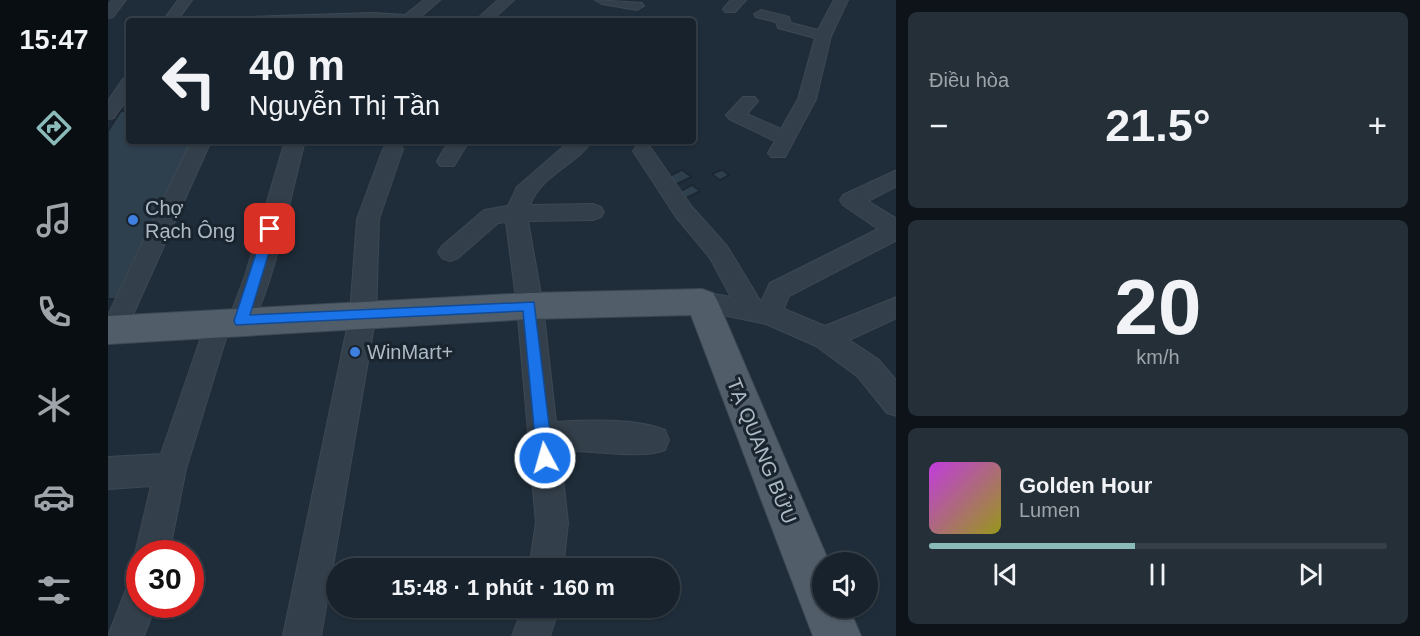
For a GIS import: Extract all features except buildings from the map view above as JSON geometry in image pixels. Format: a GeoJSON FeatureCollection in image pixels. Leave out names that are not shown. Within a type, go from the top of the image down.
{"type":"FeatureCollection","features":[{"type":"Feature","properties":{"kind":"main road"},"geometry":{"type":"LineString","coordinates":[[111,330],[530,306],[702,302]]}},
{"type":"Feature","properties":{"kind":"main road","name":"TẠ QUANG BỬU"},"geometry":{"type":"LineString","coordinates":[[702,302],[812,575]]}},
{"type":"Feature","properties":{"kind":"main road"},"geometry":{"type":"LineString","coordinates":[[829,618],[837,636]]}},
{"type":"Feature","properties":{"kind":"street"},"geometry":{"type":"LineString","coordinates":[[108,14],[119,0]]}},
{"type":"Feature","properties":{"kind":"street"},"geometry":{"type":"LineString","coordinates":[[172,18],[185,0]]}},
{"type":"Feature","properties":{"kind":"street"},"geometry":{"type":"LineString","coordinates":[[331,18],[342,0]]}},
{"type":"Feature","properties":{"kind":"street"},"geometry":{"type":"LineString","coordinates":[[411,18],[433,0]]}},
{"type":"Feature","properties":{"kind":"street"},"geometry":{"type":"LineString","coordinates":[[486,18],[507,0]]}},
{"type":"Feature","properties":{"kind":"street"},"geometry":{"type":"LineString","coordinates":[[602,0],[639,3],[629,18]]}},
{"type":"Feature","properties":{"kind":"street"},"geometry":{"type":"LineString","coordinates":[[773,0],[760,16],[784,20],[783,25],[823,36]]}},
{"type":"Feature","properties":{"kind":"street"},"geometry":{"type":"LineString","coordinates":[[749,100],[735,115],[781,146],[807,99],[823,36],[836,1]]}},
{"type":"Feature","properties":{"kind":"street"},"geometry":{"type":"LineString","coordinates":[[259,17],[283,18]]}},
{"type":"Feature","properties":{"kind":"street"},"geometry":{"type":"LineString","coordinates":[[359,18],[382,18]]}},
{"type":"Feature","properties":{"kind":"street"},"geometry":{"type":"LineString","coordinates":[[115,108],[126,88]]}},
{"type":"Feature","properties":{"kind":"street"},"geometry":{"type":"LineString","coordinates":[[111,330],[200,144]]}},
{"type":"Feature","properties":{"kind":"street"},"geometry":{"type":"LineString","coordinates":[[155,540],[171,469],[230,322],[258,273],[294,144]]}},
{"type":"Feature","properties":{"kind":"street"},"geometry":{"type":"LineString","coordinates":[[447,161],[457,144]]}},
{"type":"Feature","properties":{"kind":"street"},"geometry":{"type":"LineString","coordinates":[[547,558],[552,523],[530,306],[516,213],[524,192],[540,175],[578,144]]}},
{"type":"Feature","properties":{"kind":"street"},"geometry":{"type":"LineString","coordinates":[[302,636],[363,314],[368,219],[393,149]]}},
{"type":"Feature","properties":{"kind":"street"},"geometry":{"type":"LineString","coordinates":[[643,151],[684,212],[719,252],[760,313]]}},
{"type":"Feature","properties":{"kind":"street"},"geometry":{"type":"LineString","coordinates":[[760,313],[779,290],[896,230],[851,200],[896,178]]}},
{"type":"Feature","properties":{"kind":"street"},"geometry":{"type":"LineString","coordinates":[[450,252],[492,216],[516,213],[593,212]]}},
{"type":"Feature","properties":{"kind":"street"},"geometry":{"type":"LineString","coordinates":[[702,302],[760,313],[825,338],[868,368],[896,403]]}},
{"type":"Feature","properties":{"kind":"street"},"geometry":{"type":"LineString","coordinates":[[825,338],[894,303]]}},
{"type":"Feature","properties":{"kind":"street"},"geometry":{"type":"LineString","coordinates":[[543,437],[586,435],[654,440]]}},
{"type":"Feature","properties":{"kind":"street"},"geometry":{"type":"LineString","coordinates":[[108,473],[171,469]]}},
{"type":"Feature","properties":{"kind":"street"},"geometry":{"type":"LineString","coordinates":[[125,636],[132,618]]}},
{"type":"Feature","properties":{"kind":"street"},"geometry":{"type":"LineString","coordinates":[[531,636],[537,618]]}},
{"type":"Feature","properties":{"kind":"place","name":"Chợ Rạch Ông"},"geometry":{"type":"Point","coordinates":[133,220]}},
{"type":"Feature","properties":{"kind":"place","name":"WinMart+"},"geometry":{"type":"Point","coordinates":[355,352]}},
{"type":"Feature","properties":{"kind":"route"},"geometry":{"type":"LineString","coordinates":[[270,229],[241,321],[530,306],[545,458]]}}]}
